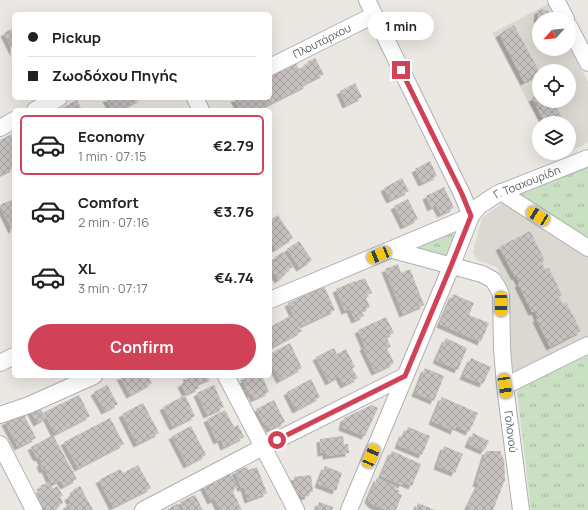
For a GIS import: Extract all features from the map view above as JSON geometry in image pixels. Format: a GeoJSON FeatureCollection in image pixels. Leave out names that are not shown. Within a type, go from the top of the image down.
{"type":"FeatureCollection","features":[{"type":"Feature","properties":{"kind":"street"},"geometry":{"type":"LineString","coordinates":[[349,510],[471,216],[462,194],[367,0]]}},
{"type":"Feature","properties":{"kind":"street"},"geometry":{"type":"LineString","coordinates":[[556,0],[562,12]]}},
{"type":"Feature","properties":{"kind":"street","name":"Πλουτάρχου"},"geometry":{"type":"LineString","coordinates":[[272,66],[374,16]]}},
{"type":"Feature","properties":{"kind":"street"},"geometry":{"type":"LineString","coordinates":[[576,40],[588,63]]}},
{"type":"Feature","properties":{"kind":"street"},"geometry":{"type":"LineString","coordinates":[[39,108],[54,100]]}},
{"type":"Feature","properties":{"kind":"street"},"geometry":{"type":"LineString","coordinates":[[0,128],[12,121]]}},
{"type":"Feature","properties":{"kind":"street","name":"Γ. Τσαχουρίδη"},"geometry":{"type":"LineString","coordinates":[[471,216],[483,203],[501,192],[588,158]]}},
{"type":"Feature","properties":{"kind":"street"},"geometry":{"type":"LineString","coordinates":[[501,192],[588,248]]}},
{"type":"Feature","properties":{"kind":"street"},"geometry":{"type":"LineString","coordinates":[[272,299],[393,250],[471,216]]}},
{"type":"Feature","properties":{"kind":"street","name":"Γαλανού"},"geometry":{"type":"LineString","coordinates":[[393,250],[488,277],[493,280],[500,291],[505,386],[521,510]]}},
{"type":"Feature","properties":{"kind":"street"},"geometry":{"type":"LineString","coordinates":[[505,386],[588,345]]}},
{"type":"Feature","properties":{"kind":"street"},"geometry":{"type":"LineString","coordinates":[[0,362],[12,357]]}},
{"type":"Feature","properties":{"kind":"street"},"geometry":{"type":"LineString","coordinates":[[143,510],[263,447],[405,376]]}},
{"type":"Feature","properties":{"kind":"street"},"geometry":{"type":"LineString","coordinates":[[0,415],[29,405],[90,378]]}},
{"type":"Feature","properties":{"kind":"street"},"geometry":{"type":"LineString","coordinates":[[227,378],[296,510]]}},
{"type":"Feature","properties":{"kind":"street"},"geometry":{"type":"LineString","coordinates":[[0,444],[34,510]]}},
{"type":"Feature","properties":{"kind":"shaded area"},"geometry":{"type":"Polygon","coordinates":[[[548,4],[552,12],[533,12],[548,4]]]}},
{"type":"Feature","properties":{"kind":"shaded area"},"geometry":{"type":"Polygon","coordinates":[[[532,12],[532,56],[574,56],[588,82],[588,142],[576,148],[576,116],[535,116],[492,33],[532,12]]]}},
{"type":"Feature","properties":{"kind":"shaded area"},"geometry":{"type":"Polygon","coordinates":[[[504,202],[588,255],[588,337],[515,374],[512,365],[509,335],[509,291],[497,267],[477,260],[473,252],[482,218],[504,202]]]}},
{"type":"Feature","properties":{"kind":"green space"},"geometry":{"type":"Polygon","coordinates":[[[588,165],[588,241],[517,194],[588,165]]]}},
{"type":"Feature","properties":{"kind":"green space"},"geometry":{"type":"Polygon","coordinates":[[[451,232],[454,234],[446,256],[415,249],[451,232]]]}},
{"type":"Feature","properties":{"kind":"green space"},"geometry":{"type":"Polygon","coordinates":[[[588,352],[588,510],[531,510],[517,391],[520,387],[588,352]]]}},
{"type":"Feature","properties":{"kind":"building"},"geometry":{"type":"Polygon","coordinates":[[[541,9],[548,12],[538,12],[541,9]]]}},
{"type":"Feature","properties":{"kind":"building"},"geometry":{"type":"Polygon","coordinates":[[[514,25],[535,64],[532,64],[532,78],[524,82],[499,34],[514,25]]]}},
{"type":"Feature","properties":{"kind":"building"},"geometry":{"type":"Polygon","coordinates":[[[12,29],[12,49],[4,33],[12,29]]]}},
{"type":"Feature","properties":{"kind":"building"},"geometry":{"type":"Polygon","coordinates":[[[315,58],[324,74],[306,83],[307,85],[261,108],[239,108],[235,100],[272,100],[272,73],[295,62],[299,69],[308,64],[307,62],[315,58]]]}},
{"type":"Feature","properties":{"kind":"building"},"geometry":{"type":"Polygon","coordinates":[[[355,83],[362,97],[346,105],[340,91],[355,83]]]}},
{"type":"Feature","properties":{"kind":"building"},"geometry":{"type":"Polygon","coordinates":[[[77,100],[81,108],[62,108],[77,100]]]}},
{"type":"Feature","properties":{"kind":"building"},"geometry":{"type":"Polygon","coordinates":[[[107,100],[138,100],[124,108],[111,108],[107,100]]]}},
{"type":"Feature","properties":{"kind":"building"},"geometry":{"type":"Polygon","coordinates":[[[537,108],[557,108],[561,116],[541,116],[537,108]]]}},
{"type":"Feature","properties":{"kind":"building"},"geometry":{"type":"Polygon","coordinates":[[[12,134],[12,169],[0,175],[0,140],[12,134]]]}},
{"type":"Feature","properties":{"kind":"building"},"geometry":{"type":"Polygon","coordinates":[[[430,161],[437,176],[422,183],[415,169],[430,161]]]}},
{"type":"Feature","properties":{"kind":"building"},"geometry":{"type":"Polygon","coordinates":[[[402,178],[409,191],[390,200],[384,188],[402,178]]]}},
{"type":"Feature","properties":{"kind":"building"},"geometry":{"type":"Polygon","coordinates":[[[444,187],[454,208],[441,214],[436,205],[431,208],[426,196],[444,187]]]}},
{"type":"Feature","properties":{"kind":"building"},"geometry":{"type":"Polygon","coordinates":[[[408,199],[418,219],[404,226],[394,206],[408,199]]]}},
{"type":"Feature","properties":{"kind":"building"},"geometry":{"type":"Polygon","coordinates":[[[12,200],[12,230],[0,205],[12,200]]]}},
{"type":"Feature","properties":{"kind":"building"},"geometry":{"type":"Polygon","coordinates":[[[278,215],[293,238],[276,249],[272,243],[272,219],[278,215]]]}},
{"type":"Feature","properties":{"kind":"building"},"geometry":{"type":"Polygon","coordinates":[[[530,231],[545,261],[542,262],[545,269],[549,268],[562,295],[559,296],[563,304],[566,302],[581,331],[550,347],[536,319],[538,318],[535,311],[532,312],[518,284],[520,283],[516,276],[515,277],[499,247],[530,231]]]}},
{"type":"Feature","properties":{"kind":"building"},"geometry":{"type":"Polygon","coordinates":[[[299,241],[312,260],[300,268],[287,249],[299,241]]]}},
{"type":"Feature","properties":{"kind":"building"},"geometry":{"type":"Polygon","coordinates":[[[283,252],[293,267],[285,272],[286,274],[278,280],[272,270],[272,263],[276,260],[275,257],[283,252]]]}},
{"type":"Feature","properties":{"kind":"building"},"geometry":{"type":"Polygon","coordinates":[[[398,264],[401,273],[410,269],[424,305],[403,314],[385,269],[398,264]]]}},
{"type":"Feature","properties":{"kind":"building"},"geometry":{"type":"Polygon","coordinates":[[[365,278],[372,293],[365,296],[370,307],[361,311],[364,316],[355,320],[350,309],[345,311],[336,289],[365,278]]]}},
{"type":"Feature","properties":{"kind":"building"},"geometry":{"type":"Polygon","coordinates":[[[324,286],[335,310],[299,327],[302,331],[272,347],[272,326],[293,314],[288,303],[324,286]]]}},
{"type":"Feature","properties":{"kind":"building"},"geometry":{"type":"Polygon","coordinates":[[[453,294],[474,303],[469,315],[489,323],[481,342],[440,324],[453,294]]]}},
{"type":"Feature","properties":{"kind":"building"},"geometry":{"type":"Polygon","coordinates":[[[386,317],[394,333],[386,336],[391,347],[387,348],[394,363],[375,372],[363,347],[365,346],[358,330],[386,317]]]}},
{"type":"Feature","properties":{"kind":"building"},"geometry":{"type":"Polygon","coordinates":[[[446,338],[467,348],[458,370],[436,360],[446,338]]]}},
{"type":"Feature","properties":{"kind":"building"},"geometry":{"type":"Polygon","coordinates":[[[290,343],[302,368],[280,380],[272,365],[272,353],[290,343]]]}},
{"type":"Feature","properties":{"kind":"building"},"geometry":{"type":"Polygon","coordinates":[[[334,348],[337,354],[346,349],[355,367],[352,368],[358,378],[344,385],[339,376],[329,382],[316,357],[334,348]]]}},
{"type":"Feature","properties":{"kind":"building"},"geometry":{"type":"Polygon","coordinates":[[[471,358],[491,367],[483,384],[463,376],[471,358]]]}},
{"type":"Feature","properties":{"kind":"building"},"geometry":{"type":"Polygon","coordinates":[[[425,368],[444,376],[434,401],[415,393],[425,368]]]}},
{"type":"Feature","properties":{"kind":"building"},"geometry":{"type":"Polygon","coordinates":[[[121,378],[149,378],[152,383],[130,395],[121,378]]]}},
{"type":"Feature","properties":{"kind":"building"},"geometry":{"type":"Polygon","coordinates":[[[187,378],[211,378],[197,384],[199,388],[186,394],[181,384],[188,380],[187,378]]]}},
{"type":"Feature","properties":{"kind":"building"},"geometry":{"type":"Polygon","coordinates":[[[263,378],[269,392],[254,399],[252,394],[250,395],[247,389],[249,387],[246,388],[243,380],[263,378]]]}},
{"type":"Feature","properties":{"kind":"building"},"geometry":{"type":"Polygon","coordinates":[[[311,379],[320,397],[296,410],[287,392],[311,379]]]}},
{"type":"Feature","properties":{"kind":"building"},"geometry":{"type":"Polygon","coordinates":[[[107,385],[118,404],[105,411],[94,392],[107,385]]]}},
{"type":"Feature","properties":{"kind":"building"},"geometry":{"type":"Polygon","coordinates":[[[214,385],[224,407],[207,415],[197,393],[214,385]]]}},
{"type":"Feature","properties":{"kind":"building"},"geometry":{"type":"Polygon","coordinates":[[[79,395],[90,416],[55,434],[44,412],[79,395]]]}},
{"type":"Feature","properties":{"kind":"building"},"geometry":{"type":"Polygon","coordinates":[[[185,395],[195,416],[173,427],[163,407],[185,395]]]}},
{"type":"Feature","properties":{"kind":"building"},"geometry":{"type":"Polygon","coordinates":[[[442,397],[478,413],[469,432],[456,426],[454,431],[432,421],[442,397]]]}},
{"type":"Feature","properties":{"kind":"building"},"geometry":{"type":"Polygon","coordinates":[[[274,400],[285,422],[270,429],[267,424],[265,425],[256,409],[274,400]]]}},
{"type":"Feature","properties":{"kind":"building"},"geometry":{"type":"Polygon","coordinates":[[[143,403],[159,433],[137,444],[122,414],[143,403]]]}},
{"type":"Feature","properties":{"kind":"building"},"geometry":{"type":"Polygon","coordinates":[[[38,404],[46,418],[37,423],[29,408],[38,404]]]}},
{"type":"Feature","properties":{"kind":"building"},"geometry":{"type":"Polygon","coordinates":[[[372,405],[378,408],[365,436],[342,427],[344,418],[372,405]]]}},
{"type":"Feature","properties":{"kind":"building"},"geometry":{"type":"Polygon","coordinates":[[[225,410],[234,427],[238,425],[244,437],[224,447],[221,439],[217,441],[207,419],[225,410]]]}},
{"type":"Feature","properties":{"kind":"building"},"geometry":{"type":"Polygon","coordinates":[[[23,413],[36,438],[18,447],[5,422],[23,413]]]}},
{"type":"Feature","properties":{"kind":"building"},"geometry":{"type":"Polygon","coordinates":[[[110,418],[124,444],[78,468],[64,442],[110,418]]]}},
{"type":"Feature","properties":{"kind":"building"},"geometry":{"type":"Polygon","coordinates":[[[191,426],[206,455],[187,465],[172,436],[191,426]]]}},
{"type":"Feature","properties":{"kind":"building"},"geometry":{"type":"Polygon","coordinates":[[[408,427],[430,436],[422,455],[398,445],[403,433],[405,434],[408,427]]]}},
{"type":"Feature","properties":{"kind":"building"},"geometry":{"type":"Polygon","coordinates":[[[473,433],[489,441],[484,451],[468,444],[473,433]]]}},
{"type":"Feature","properties":{"kind":"building"},"geometry":{"type":"Polygon","coordinates":[[[53,435],[77,479],[64,486],[60,480],[55,483],[51,482],[45,469],[43,470],[40,464],[42,462],[39,457],[37,458],[31,447],[53,435]]]}},
{"type":"Feature","properties":{"kind":"building"},"geometry":{"type":"Polygon","coordinates":[[[343,436],[344,444],[348,444],[349,453],[326,456],[326,452],[321,453],[320,439],[343,436]]]}},
{"type":"Feature","properties":{"kind":"building"},"geometry":{"type":"Polygon","coordinates":[[[444,446],[463,454],[455,473],[437,466],[444,446]]]}},
{"type":"Feature","properties":{"kind":"building"},"geometry":{"type":"Polygon","coordinates":[[[392,451],[421,464],[412,486],[403,482],[402,485],[381,476],[392,451]]]}},
{"type":"Feature","properties":{"kind":"building"},"geometry":{"type":"Polygon","coordinates":[[[486,451],[500,451],[504,460],[505,480],[493,510],[470,510],[467,508],[479,484],[476,483],[486,451]]]}},
{"type":"Feature","properties":{"kind":"building"},"geometry":{"type":"Polygon","coordinates":[[[138,465],[151,488],[113,507],[99,480],[120,469],[123,473],[138,465]]]}},
{"type":"Feature","properties":{"kind":"building"},"geometry":{"type":"Polygon","coordinates":[[[325,466],[342,473],[336,491],[318,484],[325,466]]]}},
{"type":"Feature","properties":{"kind":"building"},"geometry":{"type":"Polygon","coordinates":[[[247,467],[248,470],[257,467],[267,493],[248,500],[244,487],[241,488],[235,471],[247,467]]]}},
{"type":"Feature","properties":{"kind":"building"},"geometry":{"type":"Polygon","coordinates":[[[229,471],[238,487],[232,490],[242,510],[220,510],[215,499],[211,501],[203,485],[229,471]]]}},
{"type":"Feature","properties":{"kind":"building"},"geometry":{"type":"Polygon","coordinates":[[[311,475],[313,492],[308,493],[309,496],[301,497],[301,494],[296,495],[294,477],[311,475]]]}},
{"type":"Feature","properties":{"kind":"building"},"geometry":{"type":"Polygon","coordinates":[[[377,478],[396,486],[395,488],[400,491],[398,493],[402,495],[396,510],[387,510],[373,505],[368,499],[377,478]]]}},
{"type":"Feature","properties":{"kind":"building"},"geometry":{"type":"Polygon","coordinates":[[[49,482],[53,489],[57,486],[63,496],[60,497],[63,503],[56,507],[57,510],[47,510],[45,506],[43,507],[36,493],[42,489],[40,486],[49,482]]]}},
{"type":"Feature","properties":{"kind":"building"},"geometry":{"type":"Polygon","coordinates":[[[80,486],[93,510],[67,510],[66,506],[71,503],[68,497],[74,493],[73,490],[80,486]]]}},
{"type":"Feature","properties":{"kind":"building"},"geometry":{"type":"Polygon","coordinates":[[[195,495],[203,510],[184,510],[180,502],[195,495]]]}},
{"type":"Feature","properties":{"kind":"building"},"geometry":{"type":"Polygon","coordinates":[[[319,502],[333,507],[332,510],[317,510],[319,502]]]}},
{"type":"Feature","properties":{"kind":"building"},"geometry":{"type":"Polygon","coordinates":[[[418,503],[435,510],[416,510],[418,503]]]}},
{"type":"Feature","properties":{"kind":"building"},"geometry":{"type":"Polygon","coordinates":[[[177,504],[181,510],[166,510],[177,504]]]}},
{"type":"Feature","properties":{"kind":"route"},"geometry":{"type":"LineString","coordinates":[[277,440],[405,376],[471,216],[462,194],[401,70]]}}]}
